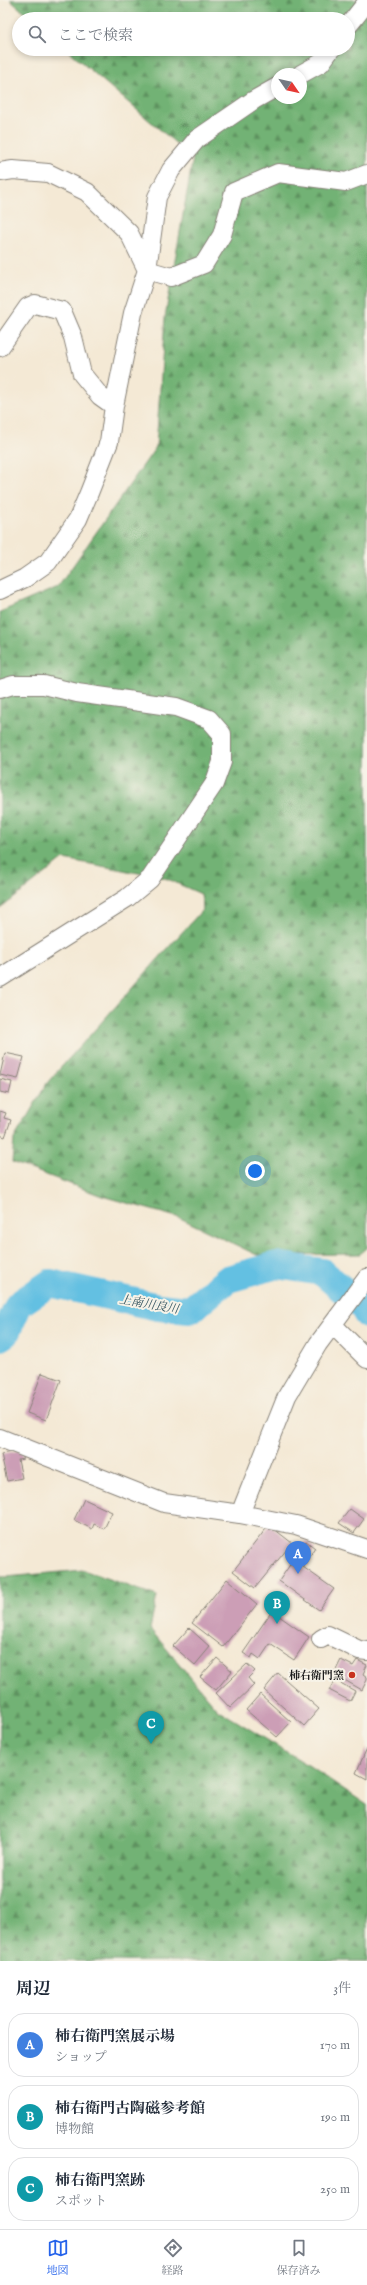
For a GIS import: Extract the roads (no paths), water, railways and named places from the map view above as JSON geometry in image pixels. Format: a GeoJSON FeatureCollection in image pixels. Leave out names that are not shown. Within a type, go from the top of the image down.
{"type":"FeatureCollection","features":[{"type":"Feature","properties":{"kind":"street"},"geometry":{"type":"LineString","coordinates":[[355,17],[367,2]]}},
{"type":"Feature","properties":{"kind":"street"},"geometry":{"type":"LineString","coordinates":[[307,71],[321,63],[326,56]]}},
{"type":"Feature","properties":{"kind":"street"},"geometry":{"type":"LineString","coordinates":[[0,590],[25,578],[48,562],[78,519],[109,442],[114,406],[134,313],[147,270],[157,197],[171,170],[198,139],[254,100],[271,91]]}},
{"type":"Feature","properties":{"kind":"street"},"geometry":{"type":"LineString","coordinates":[[0,172],[12,170],[48,173],[87,192],[129,233],[147,270],[171,278],[204,264],[222,235],[234,192],[278,173],[346,182],[367,174]]}},
{"type":"Feature","properties":{"kind":"street"},"geometry":{"type":"LineString","coordinates":[[0,347],[28,307],[35,304],[62,311],[73,338],[82,374],[100,396],[114,406]]}},
{"type":"Feature","properties":{"kind":"street"},"geometry":{"type":"LineString","coordinates":[[0,689],[13,685],[44,685],[77,693],[176,707],[209,719],[222,734],[222,762],[214,784],[150,878],[127,898],[0,978]]}},
{"type":"Feature","properties":{"kind":"street"},"geometry":{"type":"LineString","coordinates":[[240,1514],[287,1396],[318,1344],[367,1278]]}},
{"type":"Feature","properties":{"kind":"street"},"geometry":{"type":"LineString","coordinates":[[333,1325],[367,1359]]}},
{"type":"Feature","properties":{"kind":"street"},"geometry":{"type":"LineString","coordinates":[[0,1438],[164,1503],[240,1514],[296,1525],[367,1549]]}},
{"type":"Feature","properties":{"kind":"street"},"geometry":{"type":"LineString","coordinates":[[322,1639],[328,1635],[359,1650],[367,1651]]}},
{"type":"Feature","properties":{"kind":"waterway","name":"上南川良川"},"geometry":{"type":"LineString","coordinates":[[0,1337],[6,1333],[19,1304],[50,1283],[158,1307],[190,1310],[228,1279],[277,1265],[322,1272],[363,1307],[367,1314]]}},
{"type":"Feature","properties":{"kind":"place","name":"柿右衛門窯展示場"},"geometry":{"type":"Point","coordinates":[298,1574]}},
{"type":"Feature","properties":{"kind":"place","name":"柿右衛門古陶磁参考館"},"geometry":{"type":"Point","coordinates":[277,1624]}},
{"type":"Feature","properties":{"kind":"place","name":"柿右衛門窯"},"geometry":{"type":"Point","coordinates":[352,1675]}},
{"type":"Feature","properties":{"kind":"place","name":"柿右衛門窯跡"},"geometry":{"type":"Point","coordinates":[151,1744]}}]}
